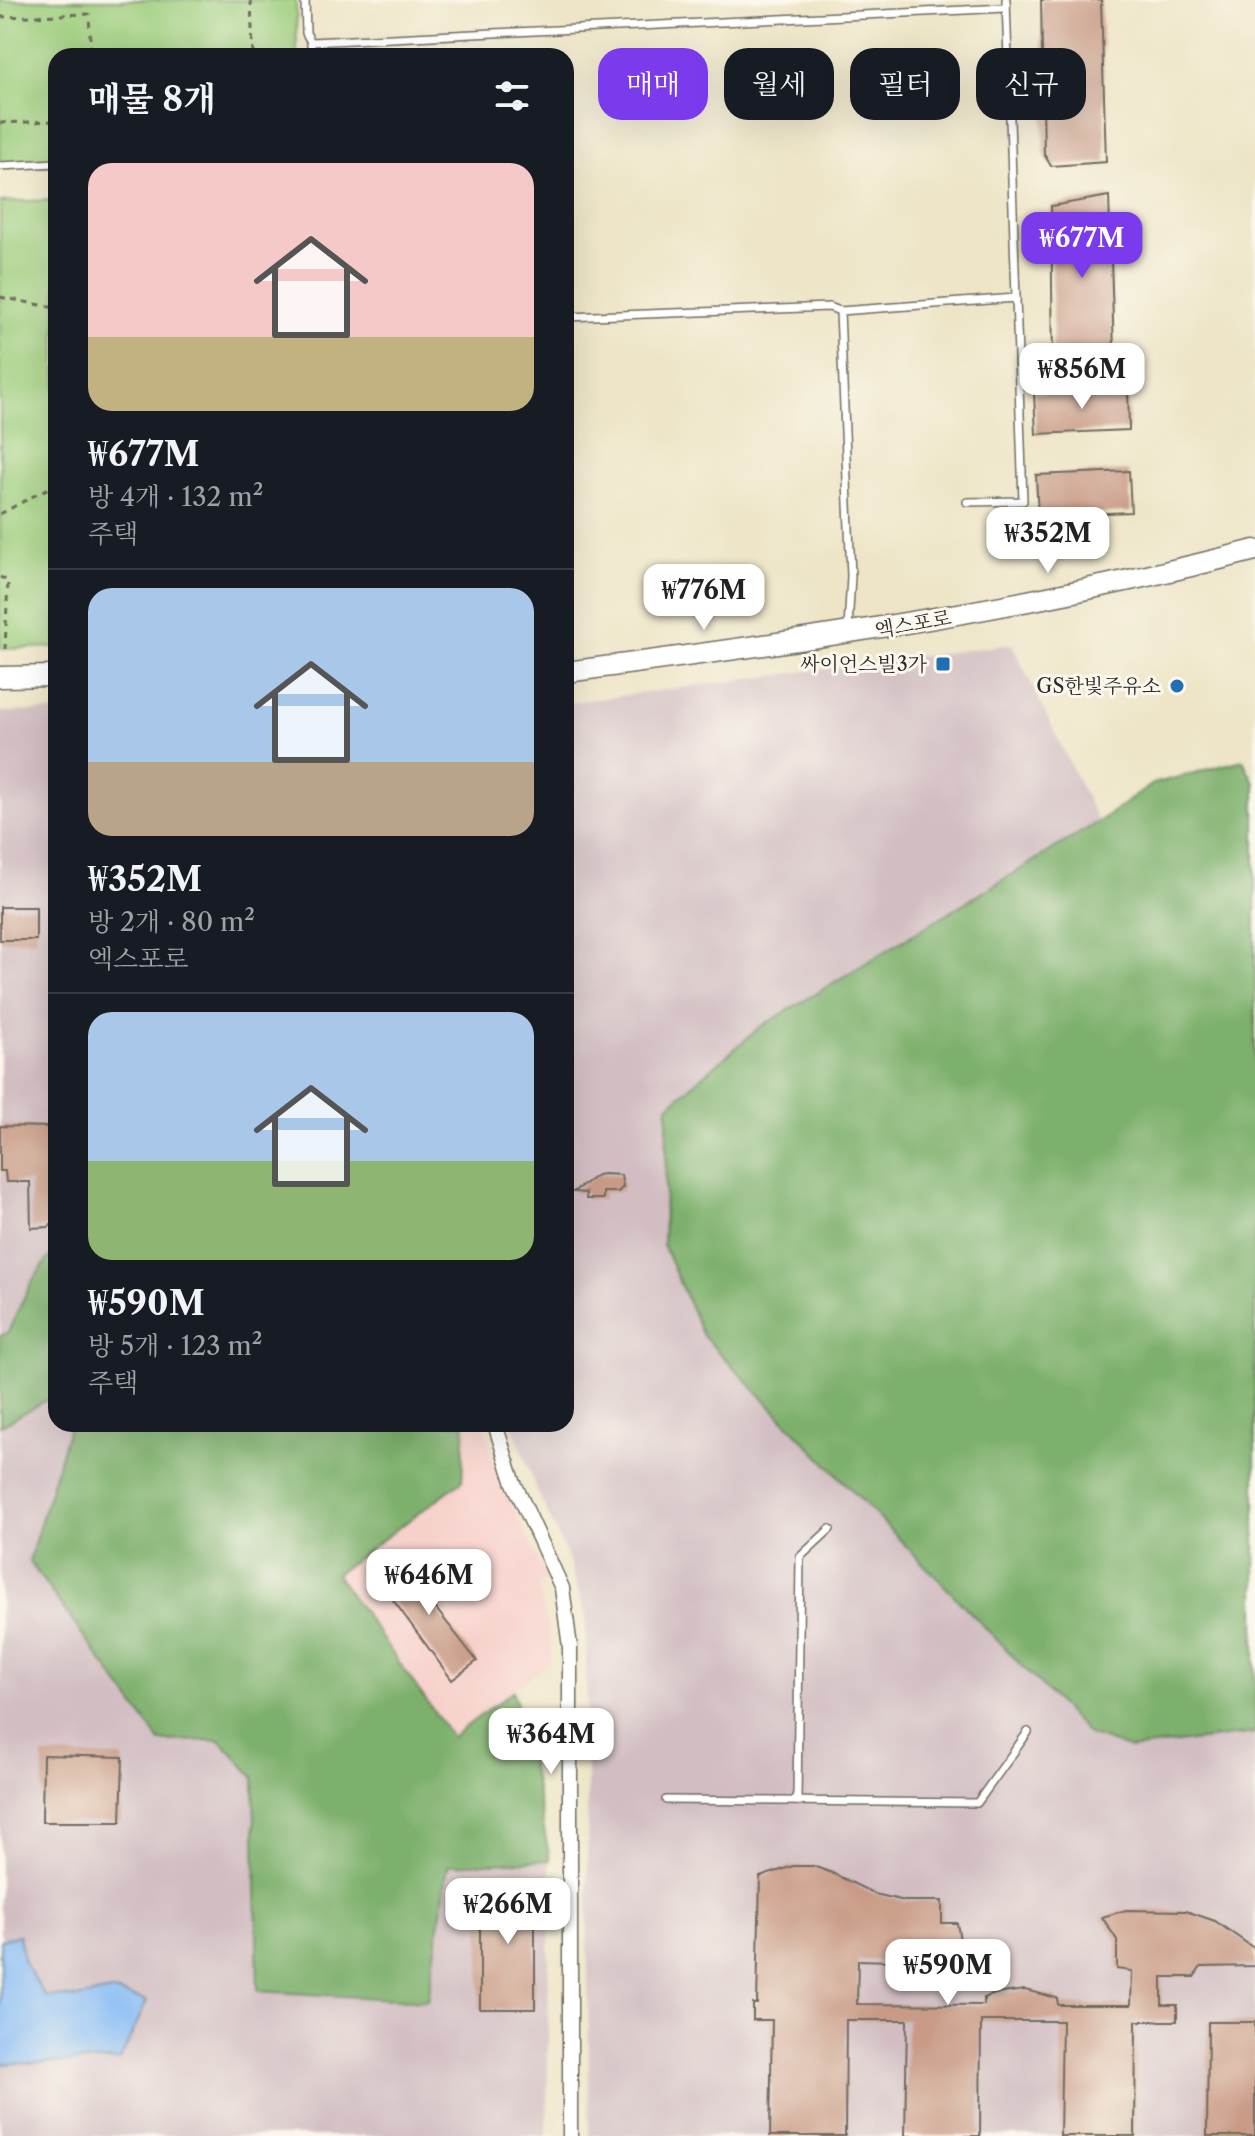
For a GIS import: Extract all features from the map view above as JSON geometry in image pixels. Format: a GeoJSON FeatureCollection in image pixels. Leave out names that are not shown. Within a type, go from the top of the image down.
{"type":"FeatureCollection","features":[{"type":"Feature","properties":{"kind":"main road","name":"엑스포로"},"geometry":{"type":"LineString","coordinates":[[574,671],[848,635],[1150,576],[1255,550]]}},
{"type":"Feature","properties":{"kind":"main road"},"geometry":{"type":"LineString","coordinates":[[0,677],[48,676]]}},
{"type":"Feature","properties":{"kind":"street"},"geometry":{"type":"LineString","coordinates":[[498,1432],[513,1481],[562,1588],[570,1647],[570,2136]]}},
{"type":"Feature","properties":{"kind":"lane"},"geometry":{"type":"LineString","coordinates":[[305,0],[306,33],[311,48]]}},
{"type":"Feature","properties":{"kind":"lane"},"geometry":{"type":"LineString","coordinates":[[311,42],[1006,4],[1023,501],[967,502]]}},
{"type":"Feature","properties":{"kind":"lane"},"geometry":{"type":"LineString","coordinates":[[0,166],[48,163]]}},
{"type":"Feature","properties":{"kind":"lane"},"geometry":{"type":"LineString","coordinates":[[574,317],[829,307],[840,311],[1016,298]]}},
{"type":"Feature","properties":{"kind":"lane"},"geometry":{"type":"LineString","coordinates":[[840,311],[851,576],[848,635]]}},
{"type":"Feature","properties":{"kind":"lane"},"geometry":{"type":"LineString","coordinates":[[797,1801],[800,1557],[830,1529]]}},
{"type":"Feature","properties":{"kind":"lane"},"geometry":{"type":"LineString","coordinates":[[666,1800],[977,1803],[1028,1732]]}},
{"type":"Feature","properties":{"kind":"path"},"geometry":{"type":"LineString","coordinates":[[251,0],[253,48]]}},
{"type":"Feature","properties":{"kind":"path"},"geometry":{"type":"LineString","coordinates":[[0,17],[89,14],[91,48]]}},
{"type":"Feature","properties":{"kind":"path"},"geometry":{"type":"LineString","coordinates":[[0,123],[48,121]]}},
{"type":"Feature","properties":{"kind":"path"},"geometry":{"type":"LineString","coordinates":[[0,297],[48,306]]}},
{"type":"Feature","properties":{"kind":"path"},"geometry":{"type":"LineString","coordinates":[[0,514],[48,488]]}},
{"type":"Feature","properties":{"kind":"path"},"geometry":{"type":"LineString","coordinates":[[0,577],[8,581],[5,649]]}},
{"type":"Feature","properties":{"kind":"shaded area"},"geometry":{"type":"Polygon","coordinates":[[[1012,644],[1098,822],[759,1028],[1131,1749],[1255,1733],[1255,2136],[589,2136],[586,1616],[568,1558],[537,1491],[515,1432],[574,1432],[574,702],[1012,644]]]}},
{"type":"Feature","properties":{"kind":"shaded area"},"geometry":{"type":"Polygon","coordinates":[[[48,711],[48,1259],[31,1283],[8,1332],[0,1336],[0,712],[48,711]]]}},
{"type":"Feature","properties":{"kind":"shaded area"},"geometry":{"type":"Polygon","coordinates":[[[48,1399],[48,1432],[68,1432],[30,1561],[220,1740],[254,1777],[259,1991],[447,1865],[550,1860],[547,2136],[0,2136],[0,1744],[4,1744],[0,1743],[0,1426],[48,1399]]]}},
{"type":"Feature","properties":{"kind":"shaded area"},"geometry":{"type":"Polygon","coordinates":[[[465,1432],[486,1432],[496,1469],[547,1579],[538,1587],[551,1640],[550,1662],[452,1737],[336,1574],[462,1481],[465,1432]]]}},
{"type":"Feature","properties":{"kind":"green space"},"geometry":{"type":"Polygon","coordinates":[[[0,0],[296,0],[297,48],[48,48],[48,165],[0,167],[0,0]]]}},
{"type":"Feature","properties":{"kind":"green space"},"geometry":{"type":"Polygon","coordinates":[[[48,200],[48,647],[0,649],[0,202],[48,200]]]}},
{"type":"Feature","properties":{"kind":"green space"},"geometry":{"type":"Polygon","coordinates":[[[1243,760],[1255,784],[1255,1733],[1131,1749],[1088,1734],[703,1336],[663,1245],[668,1106],[759,1028],[1098,822],[1153,784],[1243,760]]]}},
{"type":"Feature","properties":{"kind":"green space"},"geometry":{"type":"Polygon","coordinates":[[[48,1259],[48,1399],[0,1426],[0,1336],[8,1332],[31,1283],[48,1259]]]}},
{"type":"Feature","properties":{"kind":"green space"},"geometry":{"type":"Polygon","coordinates":[[[68,1432],[465,1432],[462,1481],[336,1574],[452,1737],[513,1691],[525,1732],[550,1860],[448,1865],[428,2001],[258,1991],[254,1777],[220,1740],[160,1741],[29,1561],[68,1432]]]}},
{"type":"Feature","properties":{"kind":"water"},"geometry":{"type":"Polygon","coordinates":[[[19,1935],[24,1962],[45,1996],[77,1998],[111,1991],[147,2001],[120,2060],[0,2064],[0,1940],[19,1935]]]}},
{"type":"Feature","properties":{"kind":"building"},"geometry":{"type":"Polygon","coordinates":[[[1041,0],[1101,0],[1106,162],[1051,166],[1044,154],[1043,120],[1086,120],[1086,48],[1042,48],[1041,0]]]}},
{"type":"Feature","properties":{"kind":"building"},"geometry":{"type":"Polygon","coordinates":[[[1109,196],[1114,352],[1053,362],[1051,206],[1109,196]]]}},
{"type":"Feature","properties":{"kind":"building"},"geometry":{"type":"Polygon","coordinates":[[[1128,389],[1129,430],[1036,434],[1034,393],[1128,389]]]}},
{"type":"Feature","properties":{"kind":"building"},"geometry":{"type":"Polygon","coordinates":[[[1129,471],[1131,512],[1038,516],[1036,475],[1129,471]]]}},
{"type":"Feature","properties":{"kind":"building"},"geometry":{"type":"Polygon","coordinates":[[[0,907],[36,907],[36,940],[0,940],[0,907]]]}},
{"type":"Feature","properties":{"kind":"building"},"geometry":{"type":"Polygon","coordinates":[[[0,1126],[48,1127],[48,1227],[31,1228],[30,1182],[6,1182],[5,1171],[0,1171],[0,1126]]]}},
{"type":"Feature","properties":{"kind":"building"},"geometry":{"type":"Polygon","coordinates":[[[597,1175],[621,1175],[623,1187],[618,1192],[603,1192],[603,1199],[586,1199],[586,1193],[574,1192],[574,1191],[597,1175]]]}},
{"type":"Feature","properties":{"kind":"building"},"geometry":{"type":"Polygon","coordinates":[[[401,1561],[417,1582],[432,1570],[450,1593],[434,1606],[477,1661],[452,1680],[380,1582],[401,1561]]]}},
{"type":"Feature","properties":{"kind":"building"},"geometry":{"type":"Polygon","coordinates":[[[43,1755],[123,1757],[121,1822],[42,1822],[43,1755]]]}},
{"type":"Feature","properties":{"kind":"building"},"geometry":{"type":"Polygon","coordinates":[[[793,1866],[813,1866],[875,1894],[905,1901],[942,1901],[942,1923],[957,1923],[964,1963],[858,1960],[857,2004],[984,2005],[984,1998],[1025,1990],[1057,1998],[1058,2005],[1131,2005],[1132,1971],[1117,1969],[1117,1940],[1102,1917],[1126,1910],[1186,1911],[1215,1921],[1255,1949],[1255,1966],[1201,1967],[1194,1977],[1162,1977],[1162,2005],[1177,2005],[1177,2021],[1136,2021],[1135,2136],[1060,2136],[1062,2021],[981,2021],[980,2136],[905,2136],[907,2020],[846,2020],[845,2136],[770,2136],[772,2020],[753,2020],[753,2004],[757,2004],[760,1877],[793,1866]]]}},
{"type":"Feature","properties":{"kind":"building"},"geometry":{"type":"Polygon","coordinates":[[[480,1884],[535,1884],[535,2009],[480,2009],[480,1884]]]}},
{"type":"Feature","properties":{"kind":"building"},"geometry":{"type":"Polygon","coordinates":[[[1208,2022],[1255,2022],[1255,2136],[1207,2136],[1208,2022]]]}},
{"type":"Feature","properties":{"kind":"place","name":"싸이언스빌3가"},"geometry":{"type":"Point","coordinates":[943,664]}},
{"type":"Feature","properties":{"kind":"place","name":"GS한빛주유소"},"geometry":{"type":"Point","coordinates":[1177,686]}}]}
